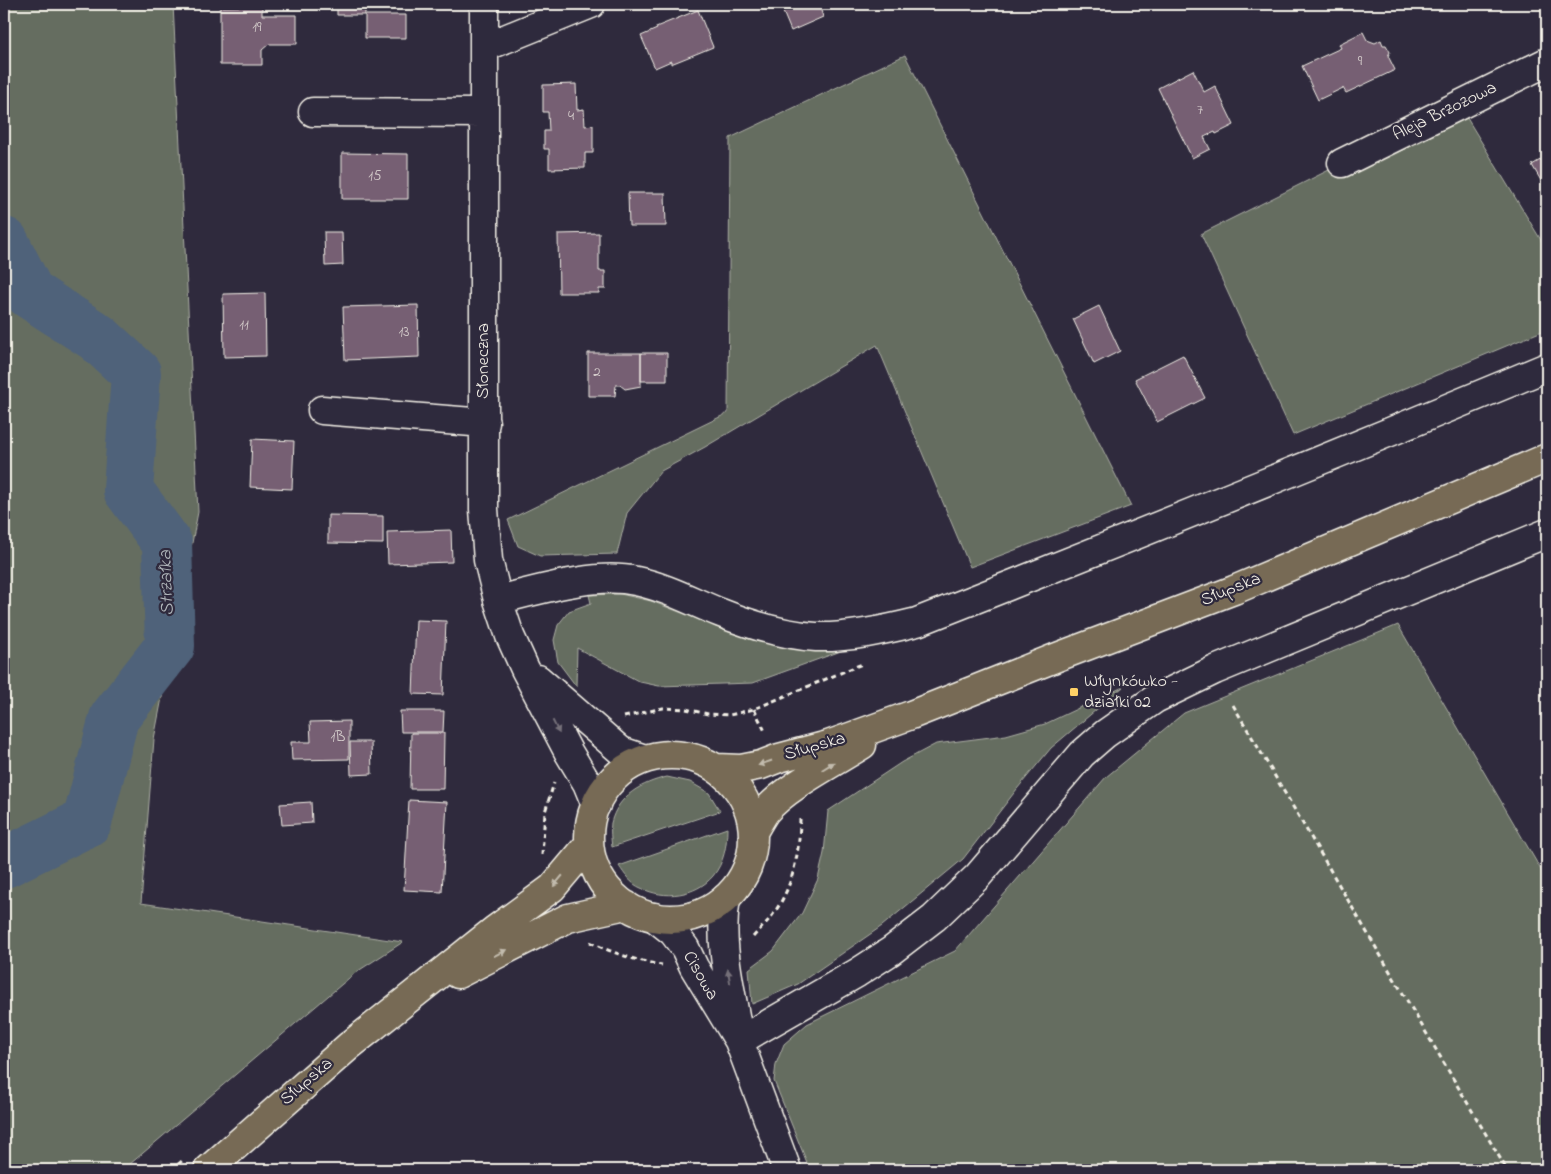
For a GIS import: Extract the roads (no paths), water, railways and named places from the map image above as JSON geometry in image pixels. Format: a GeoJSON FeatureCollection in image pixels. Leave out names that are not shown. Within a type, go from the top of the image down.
{"type":"FeatureCollection","features":[{"type":"Feature","properties":{"kind":"main road","name":"Słupska"},"geometry":{"type":"LineString","coordinates":[[717,768],[741,769],[761,765],[779,758],[828,745],[911,715],[1234,590],[1547,458]]}},
{"type":"Feature","properties":{"kind":"main road","name":"Słupska"},"geometry":{"type":"LineString","coordinates":[[753,832],[766,811],[794,788],[911,715]]}},
{"type":"Feature","properties":{"kind":"main road"},"geometry":{"type":"LineString","coordinates":[[685,756],[700,759],[717,768],[738,785],[747,803],[753,832],[750,854],[739,883],[726,898],[710,910],[695,916],[676,918],[654,917],[640,913],[626,905],[609,892],[598,877],[589,844],[591,819],[602,790],[626,766],[642,758],[685,756]]}},
{"type":"Feature","properties":{"kind":"main road","name":"Słupska"},"geometry":{"type":"LineString","coordinates":[[208,1170],[349,1046],[496,929],[552,888],[589,844]]}},
{"type":"Feature","properties":{"kind":"main road","name":"Słupska"},"geometry":{"type":"LineString","coordinates":[[410,999],[568,918],[626,905]]}},
{"type":"Feature","properties":{"kind":"street","name":"Słoneczna"},"geometry":{"type":"LineString","coordinates":[[484,4],[484,509],[488,560],[498,600],[510,636],[569,753],[587,783],[596,805]]}},
{"type":"Feature","properties":{"kind":"street"},"geometry":{"type":"LineString","coordinates":[[485,47],[591,4]]}},
{"type":"Feature","properties":{"kind":"street","name":"Aleja Brzozowa"},"geometry":{"type":"LineString","coordinates":[[1342,163],[1547,62]]}},
{"type":"Feature","properties":{"kind":"street"},"geometry":{"type":"LineString","coordinates":[[314,112],[484,113]]}},
{"type":"Feature","properties":{"kind":"street"},"geometry":{"type":"LineString","coordinates":[[498,600],[578,582],[609,579],[635,580],[671,591],[748,624],[784,633],[817,637],[888,630],[917,622],[1124,540],[1359,446],[1547,367]]}},
{"type":"Feature","properties":{"kind":"street"},"geometry":{"type":"LineString","coordinates":[[322,410],[485,423]]}},
{"type":"Feature","properties":{"kind":"street"},"geometry":{"type":"LineString","coordinates":[[739,1041],[892,951],[934,918],[977,877],[1082,754],[1106,734],[1155,699],[1215,670],[1547,533]]}},
{"type":"Feature","properties":{"kind":"street","name":"Słoneczna"},"geometry":{"type":"LineString","coordinates":[[525,668],[613,745],[621,751],[642,758]]}},
{"type":"Feature","properties":{"kind":"street","name":"Cisowa"},"geometry":{"type":"LineString","coordinates":[[726,898],[723,935],[739,1041]]}},
{"type":"Feature","properties":{"kind":"street","name":"Cisowa"},"geometry":{"type":"LineString","coordinates":[[654,917],[673,932],[685,948],[694,967],[739,1041],[788,1170]]}},
{"type":"Feature","properties":{"kind":"waterway","name":"Strzałka"},"geometry":{"type":"LineString","coordinates":[[4,242],[30,294],[98,338],[136,373],[128,490],[167,543],[170,646],[114,718],[87,822],[4,863]]}},
{"type":"Feature","properties":{"kind":"place","name":"Włynkówko - działki 02"},"geometry":{"type":"Point","coordinates":[1074,692]}}]}
